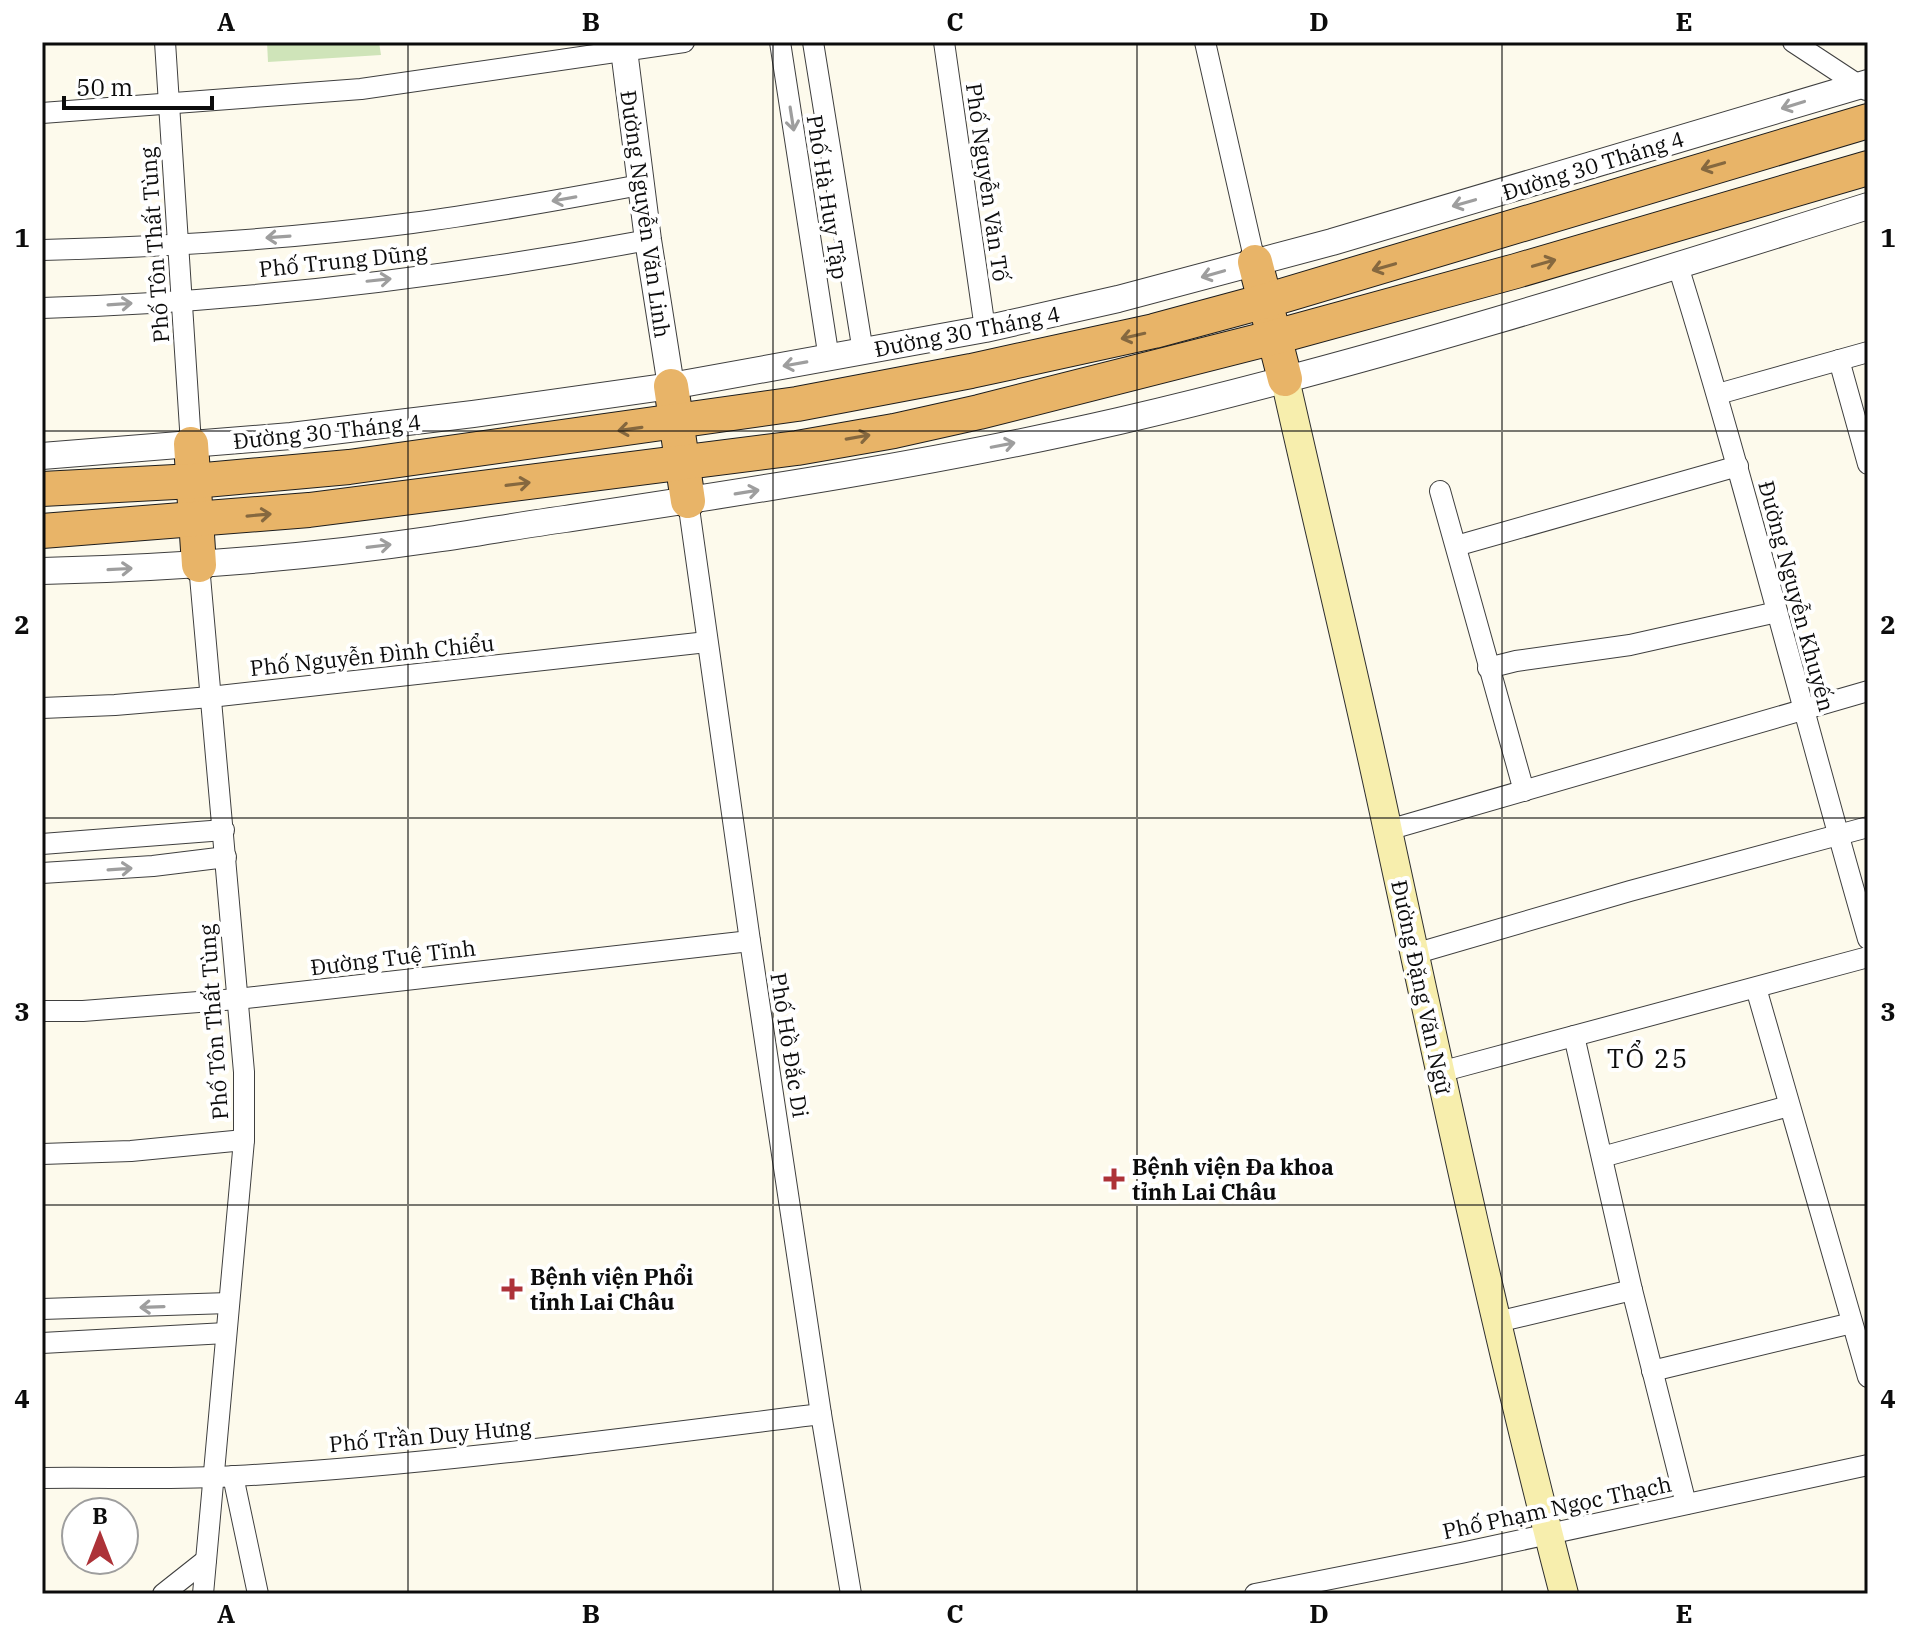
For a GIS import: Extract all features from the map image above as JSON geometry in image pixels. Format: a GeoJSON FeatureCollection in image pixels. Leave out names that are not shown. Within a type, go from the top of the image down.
{"type":"FeatureCollection","features":[{"type":"Feature","properties":{"kind":"highway","name":"Đường 30 Tháng 4"},"geometry":{"type":"LineString","coordinates":[[42,489],[194,481],[349,467],[677,422],[884,389],[1049,355],[1265,301],[1868,121]]}},
{"type":"Feature","properties":{"kind":"highway"},"geometry":{"type":"LineString","coordinates":[[42,531],[309,510],[797,448],[922,425],[1275,337],[1516,271],[1868,168]]}},
{"type":"Feature","properties":{"kind":"highway"},"geometry":{"type":"LineString","coordinates":[[1255,262],[1285,379]]}},
{"type":"Feature","properties":{"kind":"highway"},"geometry":{"type":"LineString","coordinates":[[671,386],[688,501]]}},
{"type":"Feature","properties":{"kind":"highway"},"geometry":{"type":"LineString","coordinates":[[191,444],[199,565]]}},
{"type":"Feature","properties":{"kind":"main road","name":"Đường Đặng Văn Ngữ"},"geometry":{"type":"LineString","coordinates":[[1285,379],[1497,1322],[1564,1594]]}},
{"type":"Feature","properties":{"kind":"street","name":"Phố Tôn Thất Tùng"},"geometry":{"type":"LineString","coordinates":[[165,42],[191,444]]}},
{"type":"Feature","properties":{"kind":"street"},"geometry":{"type":"LineString","coordinates":[[42,113],[361,89],[624,47],[684,42]]}},
{"type":"Feature","properties":{"kind":"street","name":"Phố Hà Huy Tập"},"geometry":{"type":"LineString","coordinates":[[780,42],[829,359]]}},
{"type":"Feature","properties":{"kind":"street","name":"Phố Hà Huy Tập"},"geometry":{"type":"LineString","coordinates":[[813,42],[863,352]]}},
{"type":"Feature","properties":{"kind":"street","name":"Phố Nguyễn Văn Tố"},"geometry":{"type":"LineString","coordinates":[[944,42],[985,329]]}},
{"type":"Feature","properties":{"kind":"street"},"geometry":{"type":"LineString","coordinates":[[1205,42],[1255,262]]}},
{"type":"Feature","properties":{"kind":"street"},"geometry":{"type":"LineString","coordinates":[[1793,42],[1865,86]]}},
{"type":"Feature","properties":{"kind":"street","name":"Đường Nguyễn Văn Linh"},"geometry":{"type":"LineString","coordinates":[[624,47],[640,185],[671,386]]}},
{"type":"Feature","properties":{"kind":"street","name":"Đường 30 Tháng 4"},"geometry":{"type":"LineString","coordinates":[[42,456],[393,425],[671,386],[985,329],[1118,299],[1255,262],[1865,86]]}},
{"type":"Feature","properties":{"kind":"street","name":"Phố Trung Dũng"},"geometry":{"type":"LineString","coordinates":[[42,250],[177,245],[303,235],[413,223],[640,185]]}},
{"type":"Feature","properties":{"kind":"street"},"geometry":{"type":"LineString","coordinates":[[42,571],[199,565],[431,540],[688,501],[1008,445],[1285,379],[1678,266],[1868,206]]}},
{"type":"Feature","properties":{"kind":"street","name":"Phố Trung Dũng"},"geometry":{"type":"LineString","coordinates":[[42,308],[181,300],[436,274],[546,259],[648,240]]}},
{"type":"Feature","properties":{"kind":"street","name":"Đường Nguyễn Khuyến"},"geometry":{"type":"LineString","coordinates":[[1678,266],[1718,394],[1802,710],[1868,939]]}},
{"type":"Feature","properties":{"kind":"street"},"geometry":{"type":"LineString","coordinates":[[1718,394],[1868,352]]}},
{"type":"Feature","properties":{"kind":"street"},"geometry":{"type":"LineString","coordinates":[[1839,360],[1868,464]]}},
{"type":"Feature","properties":{"kind":"street"},"geometry":{"type":"LineString","coordinates":[[1456,546],[1738,466]]}},
{"type":"Feature","properties":{"kind":"street"},"geometry":{"type":"LineString","coordinates":[[1440,491],[1524,791]]}},
{"type":"Feature","properties":{"kind":"street","name":"Phố Hồ Đắc Di"},"geometry":{"type":"LineString","coordinates":[[688,501],[750,941],[851,1594]]}},
{"type":"Feature","properties":{"kind":"street","name":"Phố Tôn Thất Tùng"},"geometry":{"type":"LineString","coordinates":[[199,565],[244,1072],[244,1140],[226,1333],[222,1476],[206,1560],[203,1594]]}},
{"type":"Feature","properties":{"kind":"street"},"geometry":{"type":"LineString","coordinates":[[1488,668],[1516,661],[1630,645],[1777,612]]}},
{"type":"Feature","properties":{"kind":"street","name":"Phố Nguyễn Đình Chiểu"},"geometry":{"type":"LineString","coordinates":[[42,708],[210,697],[707,642]]}},
{"type":"Feature","properties":{"kind":"street"},"geometry":{"type":"LineString","coordinates":[[1388,830],[1868,691]]}},
{"type":"Feature","properties":{"kind":"street"},"geometry":{"type":"LineString","coordinates":[[1414,954],[1630,891],[1868,827]]}},
{"type":"Feature","properties":{"kind":"street"},"geometry":{"type":"LineString","coordinates":[[42,844],[224,830]]}},
{"type":"Feature","properties":{"kind":"street"},"geometry":{"type":"LineString","coordinates":[[42,873],[153,866],[226,857]]}},
{"type":"Feature","properties":{"kind":"street","name":"Đường Tuệ Tĩnh"},"geometry":{"type":"LineString","coordinates":[[42,1011],[83,1011],[237,999],[750,941]]}},
{"type":"Feature","properties":{"kind":"street"},"geometry":{"type":"LineString","coordinates":[[1440,1072],[1868,957]]}},
{"type":"Feature","properties":{"kind":"street"},"geometry":{"type":"LineString","coordinates":[[1756,988],[1868,1377]]}},
{"type":"Feature","properties":{"kind":"street"},"geometry":{"type":"LineString","coordinates":[[1574,1036],[1632,1290],[1686,1504]]}},
{"type":"Feature","properties":{"kind":"street"},"geometry":{"type":"LineString","coordinates":[[1602,1157],[1789,1106]]}},
{"type":"Feature","properties":{"kind":"street"},"geometry":{"type":"LineString","coordinates":[[42,1154],[131,1151],[244,1140]]}},
{"type":"Feature","properties":{"kind":"street"},"geometry":{"type":"LineString","coordinates":[[1497,1322],[1632,1290]]}},
{"type":"Feature","properties":{"kind":"street"},"geometry":{"type":"LineString","coordinates":[[42,1309],[229,1303]]}},
{"type":"Feature","properties":{"kind":"street"},"geometry":{"type":"LineString","coordinates":[[1652,1371],[1852,1323]]}},
{"type":"Feature","properties":{"kind":"street"},"geometry":{"type":"LineString","coordinates":[[42,1343],[226,1333]]}},
{"type":"Feature","properties":{"kind":"street","name":"Phố Trần Duy Hưng"},"geometry":{"type":"LineString","coordinates":[[42,1478],[222,1476],[567,1446],[821,1414]]}},
{"type":"Feature","properties":{"kind":"street","name":"Phố Phạm Ngọc Thạch"},"geometry":{"type":"LineString","coordinates":[[1255,1594],[1868,1465]]}},
{"type":"Feature","properties":{"kind":"street"},"geometry":{"type":"LineString","coordinates":[[222,1476],[258,1594]]}},
{"type":"Feature","properties":{"kind":"street"},"geometry":{"type":"LineString","coordinates":[[163,1594],[206,1560]]}},
{"type":"Feature","properties":{"kind":"green space"},"geometry":{"type":"Polygon","coordinates":[[[267,42],[379,42],[381,55],[268,62],[267,42]]]}},
{"type":"Feature","properties":{"kind":"place","name":"Bệnh viện Đa khoa tỉnh Lai Châu"},"geometry":{"type":"Point","coordinates":[1114,1179]}},
{"type":"Feature","properties":{"kind":"place","name":"Bệnh viện Phổi tỉnh Lai Châu"},"geometry":{"type":"Point","coordinates":[512,1289]}},
{"type":"Feature","properties":{"kind":"district","name":"TỔ 25"},"geometry":{"type":"Point","coordinates":[1648,1058]}}]}
